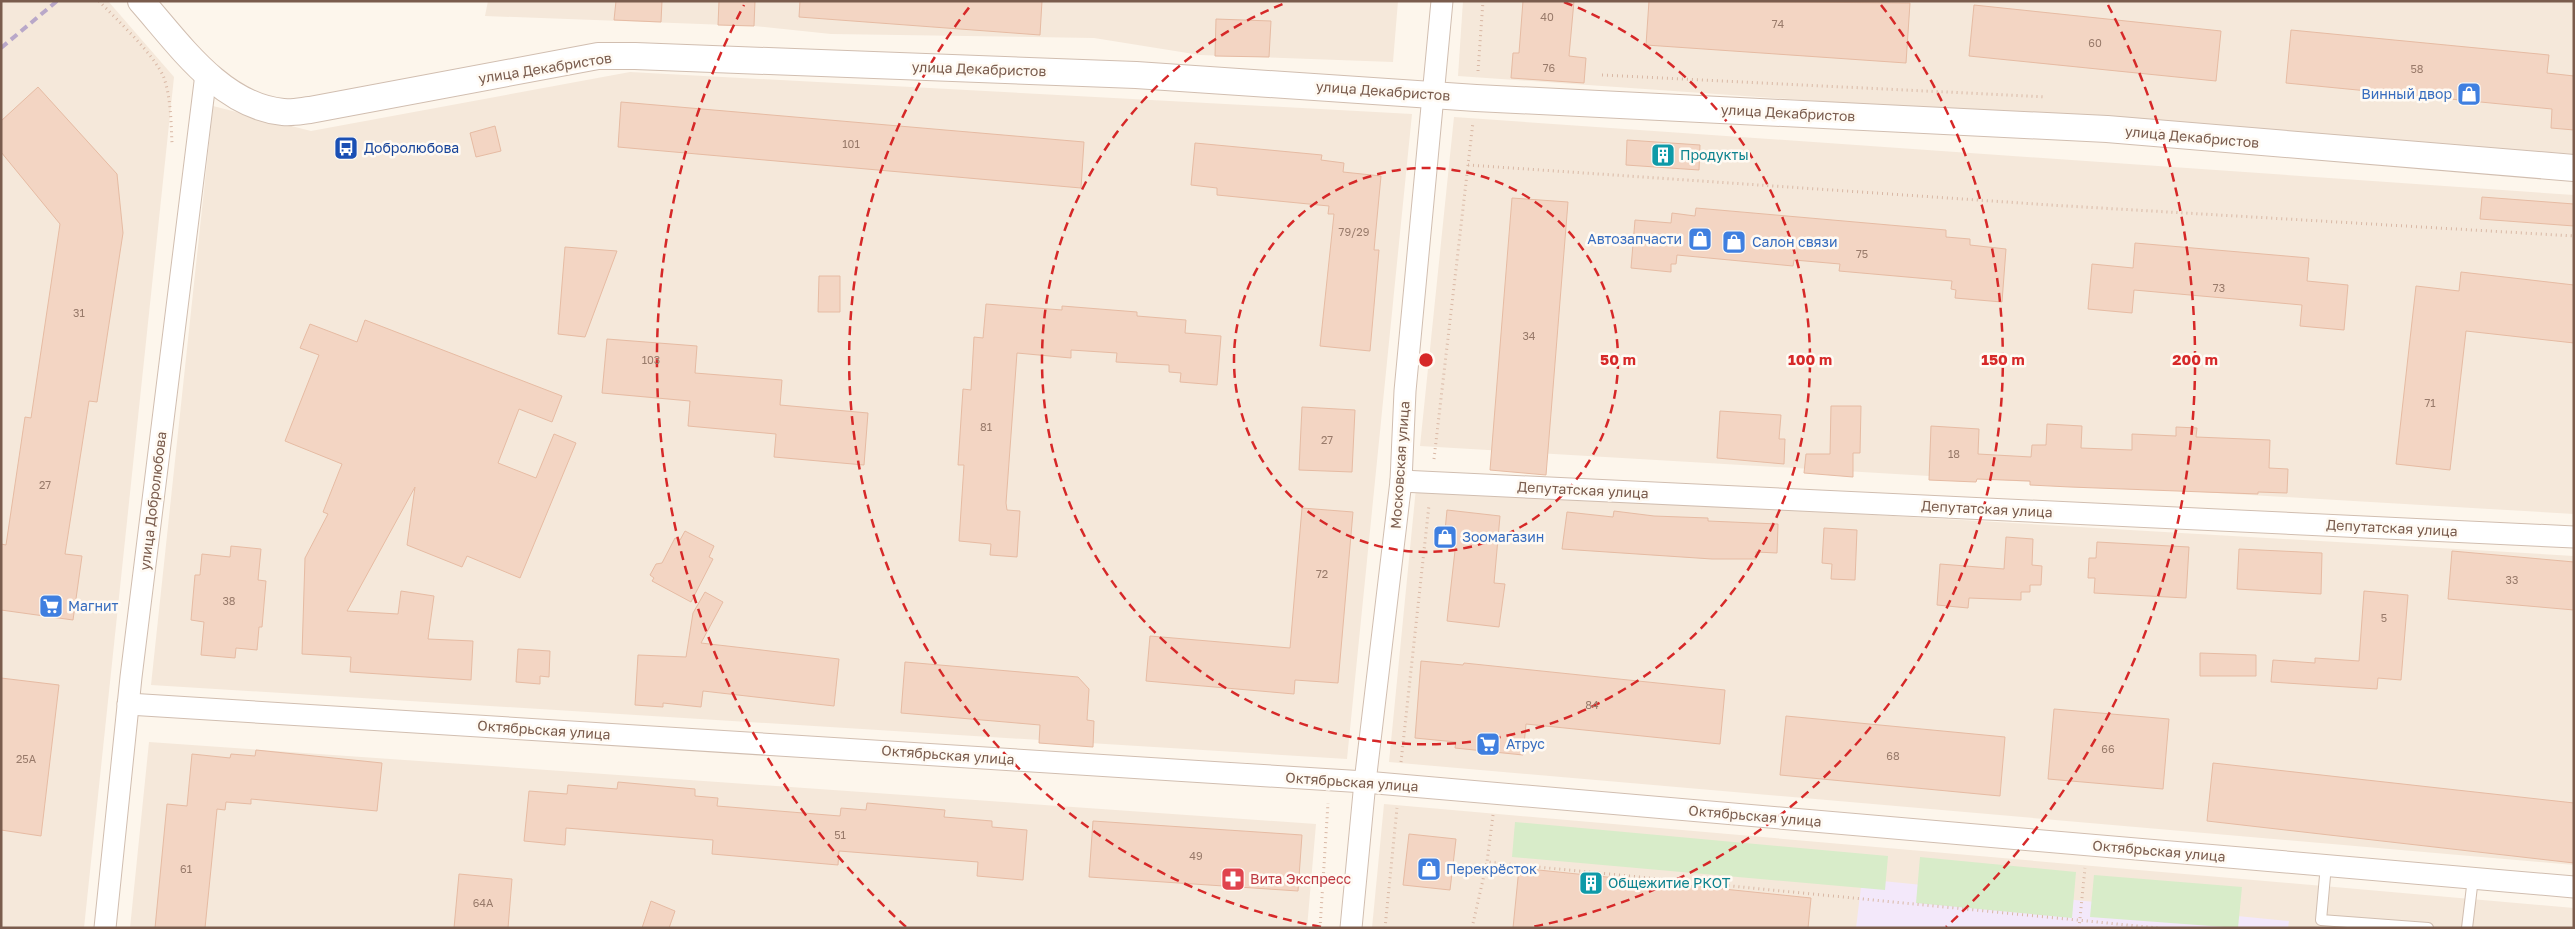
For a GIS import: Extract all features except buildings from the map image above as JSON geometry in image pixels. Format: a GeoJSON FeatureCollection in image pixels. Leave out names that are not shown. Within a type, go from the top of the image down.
{"type":"FeatureCollection","features":[{"type":"Feature","properties":{"kind":"street","name":"улица Декабристов"},"geometry":{"type":"LineString","coordinates":[[141,1],[206,74],[247,102],[283,112],[310,110],[598,56],[1136,75],[1476,98],[2107,130],[2574,168]]}},
{"type":"Feature","properties":{"kind":"street","name":"Московская улица"},"geometry":{"type":"LineString","coordinates":[[1351,928],[1365,782],[1401,481],[1405,391],[1435,95],[1442,1]]}},
{"type":"Feature","properties":{"kind":"street","name":"улица Добролюбова"},"geometry":{"type":"LineString","coordinates":[[105,928],[128,704],[206,74]]}},
{"type":"Feature","properties":{"kind":"street","name":"Депутатская улица"},"geometry":{"type":"LineString","coordinates":[[1401,481],[2574,536]]}},
{"type":"Feature","properties":{"kind":"street","name":"Октябрьская улица"},"geometry":{"type":"LineString","coordinates":[[128,704],[1365,782],[2574,887]]}},
{"type":"Feature","properties":{"kind":"lane"},"geometry":{"type":"LineString","coordinates":[[2326,866],[2321,920],[2428,928]]}},
{"type":"Feature","properties":{"kind":"lane"},"geometry":{"type":"LineString","coordinates":[[2467,928],[2473,878]]}},
{"type":"Feature","properties":{"kind":"path"},"geometry":{"type":"LineString","coordinates":[[99,1],[146,52],[164,77],[169,103],[172,147]]}},
{"type":"Feature","properties":{"kind":"path"},"geometry":{"type":"LineString","coordinates":[[1401,763],[1476,98],[1484,1]]}},
{"type":"Feature","properties":{"kind":"path"},"geometry":{"type":"LineString","coordinates":[[1468,165],[2040,205],[2574,236]]}},
{"type":"Feature","properties":{"kind":"path"},"geometry":{"type":"LineString","coordinates":[[1320,928],[1328,800]]}},
{"type":"Feature","properties":{"kind":"path"},"geometry":{"type":"LineString","coordinates":[[1385,928],[1398,805]]}},
{"type":"Feature","properties":{"kind":"path"},"geometry":{"type":"LineString","coordinates":[[1472,928],[1487,862],[1493,813]]}},
{"type":"Feature","properties":{"kind":"path"},"geometry":{"type":"LineString","coordinates":[[1487,862],[2158,928]]}},
{"type":"Feature","properties":{"kind":"path"},"geometry":{"type":"LineString","coordinates":[[2079,928],[2086,865]]}},
{"type":"Feature","properties":{"kind":"shaded area"},"geometry":{"type":"Polygon","coordinates":[[[1,1],[108,1],[174,77],[84,928],[1,928],[1,1]]]}},
{"type":"Feature","properties":{"kind":"shaded area"},"geometry":{"type":"Polygon","coordinates":[[[488,1],[1398,1],[1393,62],[1200,55],[1094,38],[831,34],[754,26],[485,16],[488,1]]]}},
{"type":"Feature","properties":{"kind":"shaded area"},"geometry":{"type":"Polygon","coordinates":[[[1463,1],[2574,1],[2574,154],[1458,76],[1463,1]]]}},
{"type":"Feature","properties":{"kind":"shaded area"},"geometry":{"type":"Polygon","coordinates":[[[630,72],[1412,114],[1347,759],[151,685],[213,106],[311,131],[630,72]]]}},
{"type":"Feature","properties":{"kind":"shaded area"},"geometry":{"type":"Polygon","coordinates":[[[1454,117],[2574,195],[2574,514],[1420,446],[1454,117]]]}},
{"type":"Feature","properties":{"kind":"shaded area"},"geometry":{"type":"Polygon","coordinates":[[[1416,488],[2574,556],[2574,865],[1389,762],[1416,488]]]}},
{"type":"Feature","properties":{"kind":"shaded area"},"geometry":{"type":"Polygon","coordinates":[[[149,742],[1316,824],[1307,928],[130,928],[149,742]]]}},
{"type":"Feature","properties":{"kind":"shaded area"},"geometry":{"type":"Polygon","coordinates":[[[1384,804],[2574,908],[2574,928],[1372,928],[1384,804]]]}},
{"type":"Feature","properties":{"kind":"shaded area"},"geometry":{"type":"Polygon","coordinates":[[[1862,879],[2289,921],[2288,928],[1856,928],[1862,879]]]}},
{"type":"Feature","properties":{"kind":"green space"},"geometry":{"type":"Polygon","coordinates":[[[1515,822],[1888,856],[1885,890],[1512,857],[1515,822]]]}},
{"type":"Feature","properties":{"kind":"green space"},"geometry":{"type":"Polygon","coordinates":[[[1920,857],[2076,872],[2072,918],[1916,903],[1920,857]]]}},
{"type":"Feature","properties":{"kind":"green space"},"geometry":{"type":"Polygon","coordinates":[[[2094,875],[2242,887],[2238,928],[2090,917],[2094,875]]]}},
{"type":"Feature","properties":{"kind":"railway"},"geometry":{"type":"LineString","coordinates":[[1,48],[57,1]]}},
{"type":"Feature","properties":{"kind":"place","name":"Винный двор"},"geometry":{"type":"Point","coordinates":[2469,94]}},
{"type":"Feature","properties":{"kind":"place","name":"Добролюбова"},"geometry":{"type":"Point","coordinates":[346,148]}},
{"type":"Feature","properties":{"kind":"place","name":"Продукты"},"geometry":{"type":"Point","coordinates":[1663,155]}},
{"type":"Feature","properties":{"kind":"place","name":"Автозапчасти"},"geometry":{"type":"Point","coordinates":[1700,239]}},
{"type":"Feature","properties":{"kind":"place","name":"Салон связи"},"geometry":{"type":"Point","coordinates":[1734,242]}},
{"type":"Feature","properties":{"kind":"place","name":"Зоомагазин"},"geometry":{"type":"Point","coordinates":[1445,537]}},
{"type":"Feature","properties":{"kind":"place","name":"Магнит"},"geometry":{"type":"Point","coordinates":[51,606]}},
{"type":"Feature","properties":{"kind":"place","name":"Атрус"},"geometry":{"type":"Point","coordinates":[1488,744]}},
{"type":"Feature","properties":{"kind":"place","name":"Перекрёсток"},"geometry":{"type":"Point","coordinates":[1429,869]}},
{"type":"Feature","properties":{"kind":"place","name":"Вита Экспресс"},"geometry":{"type":"Point","coordinates":[1233,879]}},
{"type":"Feature","properties":{"kind":"place","name":"Общежитие РКОТ"},"geometry":{"type":"Point","coordinates":[1591,883]}}]}
